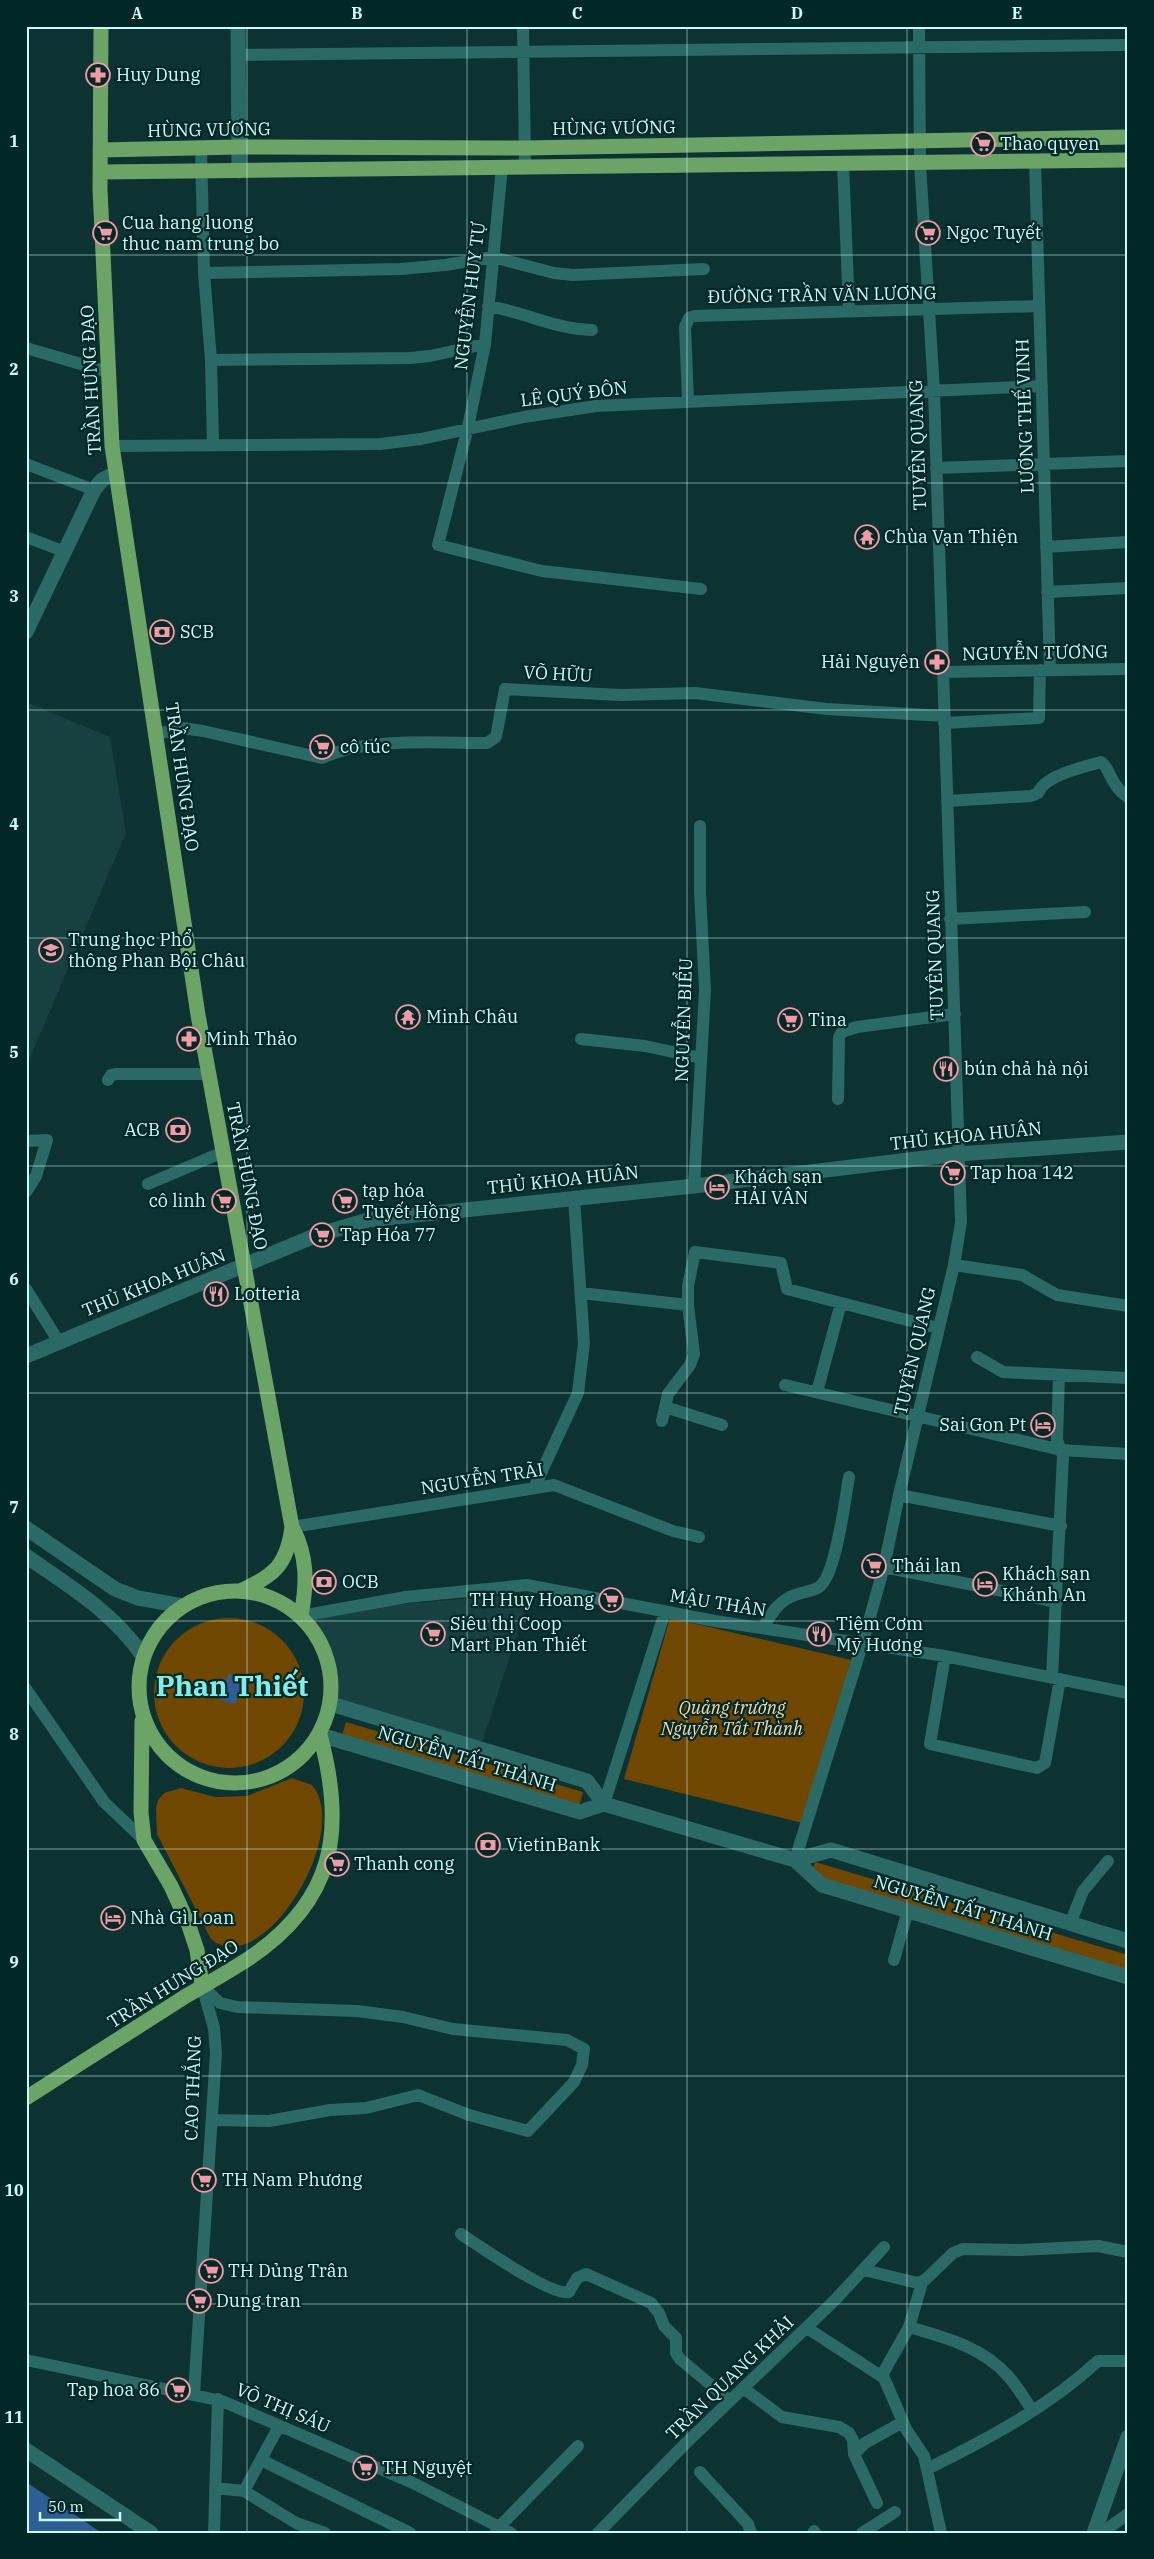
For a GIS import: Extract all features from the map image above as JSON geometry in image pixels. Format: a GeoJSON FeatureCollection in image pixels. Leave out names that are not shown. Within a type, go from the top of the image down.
{"type":"FeatureCollection","features":[{"type":"Feature","properties":{"kind":"main road","name":"TRẦN HƯNG ĐẠO"},"geometry":{"type":"LineString","coordinates":[[101,26],[100,172],[112,446],[198,1015],[292,1527],[300,1542],[305,1560],[306,1580],[301,1616]]}},
{"type":"Feature","properties":{"kind":"main road","name":"HÙNG VƯƠNG"},"geometry":{"type":"LineString","coordinates":[[100,150],[239,147],[525,148],[920,142],[1128,136]]}},
{"type":"Feature","properties":{"kind":"main road"},"geometry":{"type":"LineString","coordinates":[[100,172],[1128,160]]}},
{"type":"Feature","properties":{"kind":"main road","name":"TRẦN HƯNG ĐẠO"},"geometry":{"type":"LineString","coordinates":[[240,1591],[260,1582],[274,1572],[289,1547],[292,1527]]}},
{"type":"Feature","properties":{"kind":"main road"},"geometry":{"type":"LineString","coordinates":[[240,1591],[273,1598],[301,1616],[321,1641],[331,1672],[331,1704],[320,1735],[302,1756],[274,1775],[255,1781],[234,1783],[201,1776],[177,1764],[162,1750],[150,1733],[142,1714],[138,1695],[139,1675],[143,1656],[163,1623],[183,1606],[201,1597],[220,1592],[240,1591]]}},
{"type":"Feature","properties":{"kind":"main road"},"geometry":{"type":"LineString","coordinates":[[142,1714],[141,1812],[144,1840]]}},
{"type":"Feature","properties":{"kind":"main road","name":"TRẦN HƯNG ĐẠO"},"geometry":{"type":"LineString","coordinates":[[29,2095],[248,1959],[290,1925],[304,1908],[324,1873],[332,1827],[333,1796],[329,1769],[320,1735]]}},
{"type":"Feature","properties":{"kind":"main road","name":"CAO THẮNG"},"geometry":{"type":"LineString","coordinates":[[144,1840],[171,1886],[188,1923],[198,1950],[202,1986]]}},
{"type":"Feature","properties":{"kind":"street"},"geometry":{"type":"LineString","coordinates":[[238,26],[239,171]]}},
{"type":"Feature","properties":{"kind":"street"},"geometry":{"type":"LineString","coordinates":[[523,26],[525,167]]}},
{"type":"Feature","properties":{"kind":"street","name":"TUYÊN QUANG"},"geometry":{"type":"LineString","coordinates":[[796,1860],[884,1567],[899,1495],[954,1265],[962,1206],[958,1154],[934,391],[920,162],[919,26]]}},
{"type":"Feature","properties":{"kind":"street"},"geometry":{"type":"LineString","coordinates":[[238,55],[1128,45]]}},
{"type":"Feature","properties":{"kind":"street"},"geometry":{"type":"LineString","coordinates":[[201,149],[204,274],[211,360],[213,446]]}},
{"type":"Feature","properties":{"kind":"street","name":"LƯƠNG THẾ VINH"},"geometry":{"type":"LineString","coordinates":[[944,719],[1026,721],[1039,718],[1045,670],[1047,592],[1035,161]]}},
{"type":"Feature","properties":{"kind":"street"},"geometry":{"type":"LineString","coordinates":[[843,163],[850,311]]}},
{"type":"Feature","properties":{"kind":"street","name":"NGUYỄN HUY TỰ"},"geometry":{"type":"LineString","coordinates":[[502,168],[485,344],[468,427],[438,545],[542,572],[700,589]]}},
{"type":"Feature","properties":{"kind":"street"},"geometry":{"type":"LineString","coordinates":[[204,274],[401,269],[493,257],[554,273],[573,275],[704,269]]}},
{"type":"Feature","properties":{"kind":"street"},"geometry":{"type":"LineString","coordinates":[[488,306],[512,310],[562,327],[592,330]]}},
{"type":"Feature","properties":{"kind":"street","name":"ĐƯỜNG TRẦN VĂN LƯƠNG"},"geometry":{"type":"LineString","coordinates":[[688,400],[686,326],[689,318],[694,316],[850,311],[930,311],[1039,306]]}},
{"type":"Feature","properties":{"kind":"street"},"geometry":{"type":"LineString","coordinates":[[211,360],[410,358],[430,356],[485,344]]}},
{"type":"Feature","properties":{"kind":"street"},"geometry":{"type":"LineString","coordinates":[[26,348],[108,372]]}},
{"type":"Feature","properties":{"kind":"street","name":"LÊ QUÝ ĐÔN"},"geometry":{"type":"LineString","coordinates":[[112,446],[380,444],[422,439],[468,427],[557,411],[688,400],[1042,386]]}},
{"type":"Feature","properties":{"kind":"street"},"geometry":{"type":"LineString","coordinates":[[936,468],[1128,461]]}},
{"type":"Feature","properties":{"kind":"street"},"geometry":{"type":"LineString","coordinates":[[26,464],[94,490]]}},
{"type":"Feature","properties":{"kind":"street"},"geometry":{"type":"LineString","coordinates":[[26,632],[63,551],[94,490],[102,480],[116,473]]}},
{"type":"Feature","properties":{"kind":"street"},"geometry":{"type":"LineString","coordinates":[[26,537],[63,551]]}},
{"type":"Feature","properties":{"kind":"street"},"geometry":{"type":"LineString","coordinates":[[1046,547],[1128,542]]}},
{"type":"Feature","properties":{"kind":"street"},"geometry":{"type":"LineString","coordinates":[[1047,592],[1128,588]]}},
{"type":"Feature","properties":{"kind":"street","name":"NGUYỄN TƯƠNG"},"geometry":{"type":"LineString","coordinates":[[943,672],[1128,669]]}},
{"type":"Feature","properties":{"kind":"street","name":"VÕ HỮU"},"geometry":{"type":"LineString","coordinates":[[157,734],[182,728],[203,730],[322,758],[341,749],[375,746],[487,743],[496,738],[505,689],[621,695],[695,693],[827,709],[944,719]]}},
{"type":"Feature","properties":{"kind":"street"},"geometry":{"type":"LineString","coordinates":[[947,801],[1030,796],[1038,793],[1041,785],[1065,773],[1101,762],[1106,766],[1114,786],[1128,797]]}},
{"type":"Feature","properties":{"kind":"street","name":"NGUYỄN BIỂU"},"geometry":{"type":"LineString","coordinates":[[694,1186],[706,990],[700,892],[700,826]]}},
{"type":"Feature","properties":{"kind":"street"},"geometry":{"type":"LineString","coordinates":[[950,919],[1085,912]]}},
{"type":"Feature","properties":{"kind":"street"},"geometry":{"type":"LineString","coordinates":[[838,1099],[840,1036],[842,1032],[857,1027],[955,1014]]}},
{"type":"Feature","properties":{"kind":"street"},"geometry":{"type":"LineString","coordinates":[[581,1039],[645,1046],[701,1058]]}},
{"type":"Feature","properties":{"kind":"street"},"geometry":{"type":"LineString","coordinates":[[108,1080],[111,1075],[118,1074],[159,1076],[209,1074]]}},
{"type":"Feature","properties":{"kind":"street"},"geometry":{"type":"LineString","coordinates":[[26,1142],[47,1140],[36,1176],[26,1192]]}},
{"type":"Feature","properties":{"kind":"street","name":"THỦ KHOA HUÂN"},"geometry":{"type":"LineString","coordinates":[[26,1356],[317,1235],[368,1220],[694,1186],[958,1154],[1128,1142]]}},
{"type":"Feature","properties":{"kind":"street"},"geometry":{"type":"LineString","coordinates":[[148,1184],[223,1152]]}},
{"type":"Feature","properties":{"kind":"street"},"geometry":{"type":"LineString","coordinates":[[534,1488],[578,1393],[584,1344],[574,1198]]}},
{"type":"Feature","properties":{"kind":"street"},"geometry":{"type":"LineString","coordinates":[[662,1421],[668,1394],[690,1365],[694,1354],[688,1305],[689,1273],[695,1252],[781,1263],[787,1289],[938,1328]]}},
{"type":"Feature","properties":{"kind":"street"},"geometry":{"type":"LineString","coordinates":[[954,1265],[1022,1275],[1057,1295],[1128,1306]]}},
{"type":"Feature","properties":{"kind":"street"},"geometry":{"type":"LineString","coordinates":[[26,1289],[58,1342]]}},
{"type":"Feature","properties":{"kind":"street"},"geometry":{"type":"LineString","coordinates":[[581,1293],[688,1305]]}},
{"type":"Feature","properties":{"kind":"street"},"geometry":{"type":"LineString","coordinates":[[817,1392],[841,1303]]}},
{"type":"Feature","properties":{"kind":"street"},"geometry":{"type":"LineString","coordinates":[[977,1357],[984,1359],[998,1371],[1128,1378]]}},
{"type":"Feature","properties":{"kind":"street"},"geometry":{"type":"LineString","coordinates":[[945,1656],[930,1744],[1037,1768],[1045,1763],[1056,1678],[1061,1526],[1061,1450],[1057,1440],[1059,1375]]}},
{"type":"Feature","properties":{"kind":"street"},"geometry":{"type":"LineString","coordinates":[[785,1385],[1061,1450],[1128,1454]]}},
{"type":"Feature","properties":{"kind":"street"},"geometry":{"type":"LineString","coordinates":[[665,1407],[722,1425]]}},
{"type":"Feature","properties":{"kind":"street"},"geometry":{"type":"LineString","coordinates":[[763,1628],[773,1611],[788,1597],[819,1588],[829,1575],[839,1535],[849,1478]]}},
{"type":"Feature","properties":{"kind":"street","name":"NGUYỄN TRÃI"},"geometry":{"type":"LineString","coordinates":[[292,1527],[554,1485],[673,1531],[700,1538]]}},
{"type":"Feature","properties":{"kind":"street"},"geometry":{"type":"LineString","coordinates":[[899,1495],[1061,1526]]}},
{"type":"Feature","properties":{"kind":"street"},"geometry":{"type":"LineString","coordinates":[[26,1528],[115,1589],[138,1598],[183,1606]]}},
{"type":"Feature","properties":{"kind":"street"},"geometry":{"type":"LineString","coordinates":[[26,1556],[106,1612],[122,1628],[143,1656]]}},
{"type":"Feature","properties":{"kind":"street"},"geometry":{"type":"LineString","coordinates":[[884,1567],[1057,1602]]}},
{"type":"Feature","properties":{"kind":"street","name":"MẬU THÂN"},"geometry":{"type":"LineString","coordinates":[[301,1616],[406,1597],[527,1585],[665,1612],[945,1656],[1128,1693]]}},
{"type":"Feature","properties":{"kind":"street"},"geometry":{"type":"LineString","coordinates":[[604,1804],[665,1612]]}},
{"type":"Feature","properties":{"kind":"street","name":"CAO THẮNG"},"geometry":{"type":"LineString","coordinates":[[27,1691],[104,1802],[144,1840]]}},
{"type":"Feature","properties":{"kind":"street","name":"NGUYỄN TẤT THÀNH"},"geometry":{"type":"LineString","coordinates":[[331,1704],[586,1781],[604,1804]]}},
{"type":"Feature","properties":{"kind":"street","name":"NGUYỄN TẤT THÀNH"},"geometry":{"type":"LineString","coordinates":[[320,1735],[580,1812],[604,1804],[796,1860],[822,1885],[1128,1977]]}},
{"type":"Feature","properties":{"kind":"street","name":"NGUYỄN TẤT THÀNH"},"geometry":{"type":"LineString","coordinates":[[796,1860],[831,1850],[1128,1941]]}},
{"type":"Feature","properties":{"kind":"street"},"geometry":{"type":"LineString","coordinates":[[1070,1924],[1083,1891],[1108,1861]]}},
{"type":"Feature","properties":{"kind":"street"},"geometry":{"type":"LineString","coordinates":[[894,1960],[908,1910]]}},
{"type":"Feature","properties":{"kind":"street"},"geometry":{"type":"LineString","coordinates":[[202,1986],[220,2003],[238,2007],[357,2010],[403,2017],[453,2029],[567,2040],[584,2049],[582,2065],[574,2082],[528,2131],[469,2115],[418,2095],[366,2108],[330,2110],[269,2121],[212,2120]]}},
{"type":"Feature","properties":{"kind":"street","name":"CAO THẮNG"},"geometry":{"type":"LineString","coordinates":[[194,2394],[216,2054],[214,2028],[202,1986]]}},
{"type":"Feature","properties":{"kind":"street"},"geometry":{"type":"LineString","coordinates":[[462,2234],[504,2263],[558,2291],[569,2292],[577,2278],[586,2274],[650,2303],[659,2313],[664,2326],[676,2338],[676,2353],[680,2359],[730,2401]]}},
{"type":"Feature","properties":{"kind":"street"},"geometry":{"type":"LineString","coordinates":[[882,2375],[909,2327],[922,2283],[953,2253],[963,2249],[1021,2250],[1098,2246],[1128,2252]]}},
{"type":"Feature","properties":{"kind":"street","name":"TRẦN QUANG KHẢI"},"geometry":{"type":"LineString","coordinates":[[598,2533],[743,2388],[807,2328],[884,2248]]}},
{"type":"Feature","properties":{"kind":"street"},"geometry":{"type":"LineString","coordinates":[[864,2270],[922,2283]]}},
{"type":"Feature","properties":{"kind":"street"},"geometry":{"type":"LineString","coordinates":[[909,2327],[956,2341],[990,2360],[1010,2378],[1032,2410]]}},
{"type":"Feature","properties":{"kind":"street"},"geometry":{"type":"LineString","coordinates":[[807,2328],[882,2375],[903,2422],[922,2451],[941,2533]]}},
{"type":"Feature","properties":{"kind":"street","name":"VÕ THỊ SÁU"},"geometry":{"type":"LineString","coordinates":[[26,2360],[218,2399],[412,2483],[498,2529],[511,2533]]}},
{"type":"Feature","properties":{"kind":"street"},"geometry":{"type":"LineString","coordinates":[[927,2469],[990,2437],[1062,2392],[1098,2361],[1128,2361]]}},
{"type":"Feature","properties":{"kind":"street"},"geometry":{"type":"LineString","coordinates":[[743,2388],[782,2417],[846,2430],[853,2440],[854,2454],[877,2503]]}},
{"type":"Feature","properties":{"kind":"street"},"geometry":{"type":"LineString","coordinates":[[214,2533],[218,2399]]}},
{"type":"Feature","properties":{"kind":"street"},"geometry":{"type":"LineString","coordinates":[[854,2454],[865,2443],[903,2422]]}},
{"type":"Feature","properties":{"kind":"street"},"geometry":{"type":"LineString","coordinates":[[244,2491],[279,2426]]}},
{"type":"Feature","properties":{"kind":"street"},"geometry":{"type":"LineString","coordinates":[[1094,2533],[1128,2437]]}},
{"type":"Feature","properties":{"kind":"street"},"geometry":{"type":"LineString","coordinates":[[498,2529],[578,2446]]}},
{"type":"Feature","properties":{"kind":"street"},"geometry":{"type":"LineString","coordinates":[[26,2450],[151,2533]]}},
{"type":"Feature","properties":{"kind":"street"},"geometry":{"type":"LineString","coordinates":[[261,2460],[410,2533]]}},
{"type":"Feature","properties":{"kind":"street"},"geometry":{"type":"LineString","coordinates":[[700,2472],[748,2524],[751,2533]]}},
{"type":"Feature","properties":{"kind":"street"},"geometry":{"type":"LineString","coordinates":[[215,2488],[244,2491],[296,2523],[325,2533]]}},
{"type":"Feature","properties":{"kind":"street"},"geometry":{"type":"LineString","coordinates":[[862,2533],[894,2512]]}},
{"type":"Feature","properties":{"kind":"street"},"geometry":{"type":"LineString","coordinates":[[1101,2533],[1128,2514]]}},
{"type":"Feature","properties":{"kind":"shaded area","name":"Trung học Phổ thông Phan Bội Châu"},"geometry":{"type":"Polygon","coordinates":[[[26,702],[110,737],[126,833],[26,1067],[26,702]]]}},
{"type":"Feature","properties":{"kind":"shaded area","name":"Siêu thị Coop Mart Phan Thiết"},"geometry":{"type":"Polygon","coordinates":[[[530,1593],[482,1743],[328,1697],[312,1612],[530,1593]]]}},
{"type":"Feature","properties":{"kind":"green space"},"geometry":{"type":"Polygon","coordinates":[[[229,1618],[244,1619],[258,1623],[271,1630],[282,1640],[292,1651],[299,1664],[303,1678],[303,1708],[299,1722],[292,1735],[282,1746],[271,1756],[258,1763],[244,1767],[229,1768],[214,1767],[200,1763],[187,1756],[176,1746],[166,1735],[159,1722],[155,1708],[154,1693],[155,1678],[159,1664],[166,1651],[176,1640],[187,1630],[200,1623],[214,1619],[229,1618]]]}},
{"type":"Feature","properties":{"kind":"green space","name":"Quảng trường Nguyễn Tất Thành"},"geometry":{"type":"Polygon","coordinates":[[[670,1618],[856,1661],[811,1825],[624,1779],[670,1618]]]}},
{"type":"Feature","properties":{"kind":"green space"},"geometry":{"type":"Polygon","coordinates":[[[346,1722],[583,1792],[578,1810],[341,1738],[346,1722]]]}},
{"type":"Feature","properties":{"kind":"green space"},"geometry":{"type":"Polygon","coordinates":[[[292,1778],[312,1785],[322,1807],[321,1835],[312,1866],[296,1896],[276,1922],[254,1940],[232,1947],[211,1939],[157,1834],[156,1808],[158,1800],[164,1793],[181,1788],[215,1797],[247,1796],[292,1778]]]}},
{"type":"Feature","properties":{"kind":"green space"},"geometry":{"type":"Polygon","coordinates":[[[815,1862],[1128,1955],[1128,1971],[811,1877],[815,1862]]]}},
{"type":"Feature","properties":{"kind":"water"},"geometry":{"type":"Polygon","coordinates":[[[228,1674],[243,1678],[235,1704],[220,1700],[228,1674]]]}},
{"type":"Feature","properties":{"kind":"water"},"geometry":{"type":"Polygon","coordinates":[[[26,2482],[102,2533],[26,2533],[26,2482]]]}},
{"type":"Feature","properties":{"kind":"place","name":"Huy Dung"},"geometry":{"type":"Point","coordinates":[98,75]}},
{"type":"Feature","properties":{"kind":"place","name":"Thao quyen"},"geometry":{"type":"Point","coordinates":[983,144]}},
{"type":"Feature","properties":{"kind":"place","name":"Cua hang luong thuc nam trung bo"},"geometry":{"type":"Point","coordinates":[105,233]}},
{"type":"Feature","properties":{"kind":"place","name":"Ngọc Tuyết"},"geometry":{"type":"Point","coordinates":[928,233]}},
{"type":"Feature","properties":{"kind":"place","name":"Chùa Vạn Thiện"},"geometry":{"type":"Point","coordinates":[867,537]}},
{"type":"Feature","properties":{"kind":"place","name":"SCB"},"geometry":{"type":"Point","coordinates":[162,632]}},
{"type":"Feature","properties":{"kind":"place","name":"Hải Nguyên"},"geometry":{"type":"Point","coordinates":[937,662]}},
{"type":"Feature","properties":{"kind":"place","name":"cô túc"},"geometry":{"type":"Point","coordinates":[322,747]}},
{"type":"Feature","properties":{"kind":"place","name":"Trung học Phổ thông Phan Bội Châu"},"geometry":{"type":"Point","coordinates":[51,950]}},
{"type":"Feature","properties":{"kind":"place","name":"Minh Châu"},"geometry":{"type":"Point","coordinates":[408,1017]}},
{"type":"Feature","properties":{"kind":"place","name":"Tina"},"geometry":{"type":"Point","coordinates":[790,1020]}},
{"type":"Feature","properties":{"kind":"place","name":"Minh Thảo"},"geometry":{"type":"Point","coordinates":[189,1039]}},
{"type":"Feature","properties":{"kind":"place","name":"bún chả hà nội"},"geometry":{"type":"Point","coordinates":[946,1069]}},
{"type":"Feature","properties":{"kind":"place","name":"ACB"},"geometry":{"type":"Point","coordinates":[178,1130]}},
{"type":"Feature","properties":{"kind":"place","name":"Tap hoa 142"},"geometry":{"type":"Point","coordinates":[953,1173]}},
{"type":"Feature","properties":{"kind":"place","name":"Khách sạn HẢI VÂN"},"geometry":{"type":"Point","coordinates":[717,1187]}},
{"type":"Feature","properties":{"kind":"place","name":"cô linh"},"geometry":{"type":"Point","coordinates":[224,1201]}},
{"type":"Feature","properties":{"kind":"place","name":"tạp hóa Tuyết Hồng"},"geometry":{"type":"Point","coordinates":[345,1201]}},
{"type":"Feature","properties":{"kind":"place","name":"Tap Hóa 77"},"geometry":{"type":"Point","coordinates":[322,1235]}},
{"type":"Feature","properties":{"kind":"place","name":"Lotteria"},"geometry":{"type":"Point","coordinates":[216,1294]}},
{"type":"Feature","properties":{"kind":"place","name":"Sai Gon Pt"},"geometry":{"type":"Point","coordinates":[1043,1425]}},
{"type":"Feature","properties":{"kind":"place","name":"Thái lan"},"geometry":{"type":"Point","coordinates":[874,1566]}},
{"type":"Feature","properties":{"kind":"place","name":"OCB"},"geometry":{"type":"Point","coordinates":[324,1582]}},
{"type":"Feature","properties":{"kind":"place","name":"Khách sạn Khánh An"},"geometry":{"type":"Point","coordinates":[985,1584]}},
{"type":"Feature","properties":{"kind":"place","name":"TH Huy Hoang"},"geometry":{"type":"Point","coordinates":[611,1600]}},
{"type":"Feature","properties":{"kind":"place","name":"Siêu thị Coop Mart Phan Thiết"},"geometry":{"type":"Point","coordinates":[433,1634]}},
{"type":"Feature","properties":{"kind":"place","name":"Tiệm Cơm Mỹ Hương"},"geometry":{"type":"Point","coordinates":[819,1634]}},
{"type":"Feature","properties":{"kind":"place","name":"VietinBank"},"geometry":{"type":"Point","coordinates":[488,1845]}},
{"type":"Feature","properties":{"kind":"place","name":"Thanh cong"},"geometry":{"type":"Point","coordinates":[337,1864]}},
{"type":"Feature","properties":{"kind":"place","name":"Nhà Gì Loan"},"geometry":{"type":"Point","coordinates":[113,1918]}},
{"type":"Feature","properties":{"kind":"place","name":"TH Nam Phương"},"geometry":{"type":"Point","coordinates":[204,2180]}},
{"type":"Feature","properties":{"kind":"place","name":"TH Dủng Trân"},"geometry":{"type":"Point","coordinates":[211,2271]}},
{"type":"Feature","properties":{"kind":"place","name":"Dung tran"},"geometry":{"type":"Point","coordinates":[199,2301]}},
{"type":"Feature","properties":{"kind":"place","name":"Tap hoa 86"},"geometry":{"type":"Point","coordinates":[178,2390]}},
{"type":"Feature","properties":{"kind":"place","name":"TH Nguyệt"},"geometry":{"type":"Point","coordinates":[365,2468]}},
{"type":"Feature","properties":{"kind":"district","name":"Phan Thiết"},"geometry":{"type":"Point","coordinates":[232,1686]}}]}
